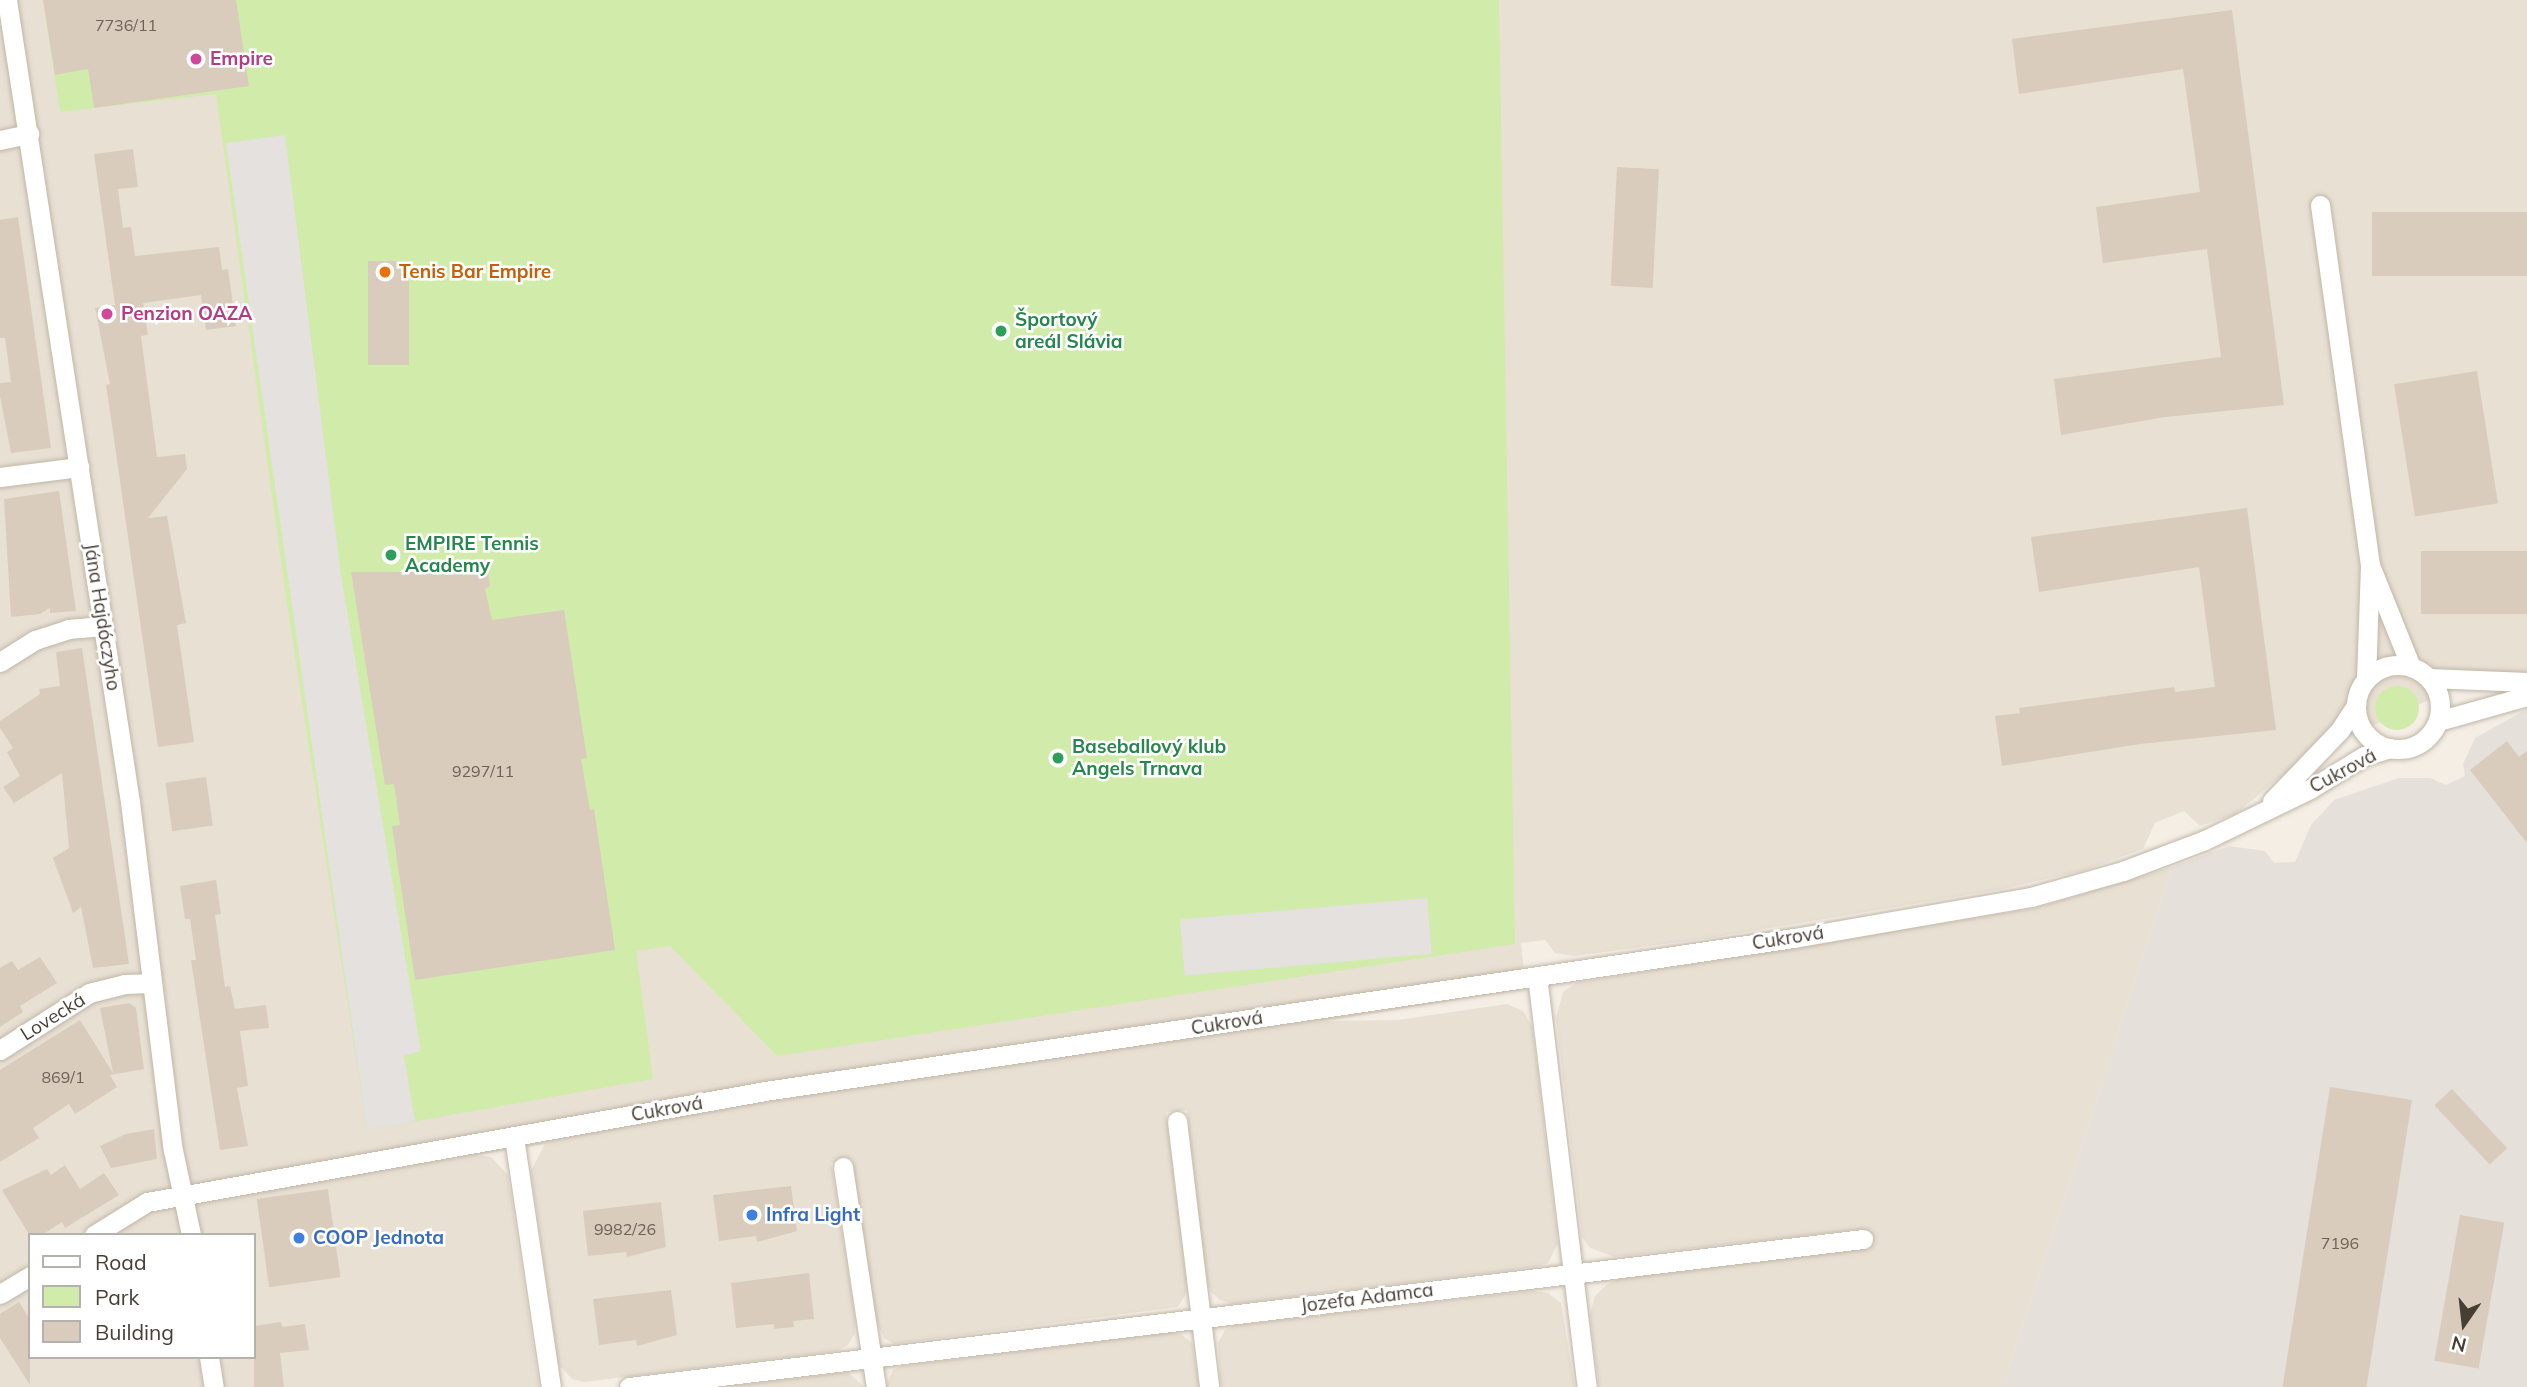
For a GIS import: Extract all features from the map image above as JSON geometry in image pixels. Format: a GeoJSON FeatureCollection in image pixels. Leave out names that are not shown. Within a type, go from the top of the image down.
{"type":"FeatureCollection","features":[{"type":"Feature","properties":{"kind":"street","name":"Jána Hajdóczyho"},"geometry":{"type":"LineString","coordinates":[[7,0],[130,802],[150,983],[173,1150],[185,1194],[191,1233]]}},
{"type":"Feature","properties":{"kind":"street"},"geometry":{"type":"LineString","coordinates":[[0,139],[29,134]]}},
{"type":"Feature","properties":{"kind":"street"},"geometry":{"type":"LineString","coordinates":[[2320,205],[2370,565],[2366,679],[2356,705],[2369,738],[2390,748],[2418,744],[2438,721],[2441,706],[2429,678]]}},
{"type":"Feature","properties":{"kind":"street"},"geometry":{"type":"LineString","coordinates":[[0,477],[79,467]]}},
{"type":"Feature","properties":{"kind":"street"},"geometry":{"type":"LineString","coordinates":[[2370,565],[2412,667]]}},
{"type":"Feature","properties":{"kind":"street"},"geometry":{"type":"LineString","coordinates":[[0,662],[35,640],[68,629],[103,626]]}},
{"type":"Feature","properties":{"kind":"street"},"geometry":{"type":"LineString","coordinates":[[2366,679],[2392,665],[2412,667],[2429,678],[2527,682]]}},
{"type":"Feature","properties":{"kind":"street"},"geometry":{"type":"LineString","coordinates":[[2438,721],[2527,696]]}},
{"type":"Feature","properties":{"kind":"street","name":"Cukrová"},"geometry":{"type":"LineString","coordinates":[[2258,814],[2340,730],[2356,705]]}},
{"type":"Feature","properties":{"kind":"street","name":"Cukrová"},"geometry":{"type":"LineString","coordinates":[[97,1233],[147,1202],[185,1194],[811,1084],[1537,976],[2031,897],[2151,862],[2258,814],[2364,756],[2390,748]]}},
{"type":"Feature","properties":{"kind":"street"},"geometry":{"type":"LineString","coordinates":[[1537,976],[1587,1387]]}},
{"type":"Feature","properties":{"kind":"street","name":"Lovecká"},"geometry":{"type":"LineString","coordinates":[[0,1050],[89,993],[125,984],[150,983]]}},
{"type":"Feature","properties":{"kind":"street"},"geometry":{"type":"LineString","coordinates":[[1177,1121],[1209,1387]]}},
{"type":"Feature","properties":{"kind":"street"},"geometry":{"type":"LineString","coordinates":[[514,1137],[551,1387]]}},
{"type":"Feature","properties":{"kind":"street"},"geometry":{"type":"LineString","coordinates":[[843,1167],[876,1387]]}},
{"type":"Feature","properties":{"kind":"street","name":"Jozefa Adamca"},"geometry":{"type":"LineString","coordinates":[[629,1387],[1863,1239]]}},
{"type":"Feature","properties":{"kind":"street"},"geometry":{"type":"LineString","coordinates":[[0,1294],[28,1277]]}},
{"type":"Feature","properties":{"kind":"street"},"geometry":{"type":"LineString","coordinates":[[209,1359],[214,1387]]}},
{"type":"Feature","properties":{"kind":"shaded area"},"geometry":{"type":"Polygon","coordinates":[[[0,0],[2527,0],[2527,672],[2495,673],[2429,700],[2306,756],[2235,814],[2200,826],[2184,811],[2155,823],[2143,849],[2085,870],[2003,889],[1710,938],[1574,956],[1555,953],[1545,940],[1521,943],[1526,989],[1325,1021],[1398,1020],[1507,1004],[1523,1011],[1532,1026],[1558,1243],[1548,1263],[1536,1267],[1232,1304],[1220,1300],[1211,1292],[1206,1278],[1187,1110],[1166,1112],[1187,1292],[1178,1307],[894,1344],[884,1338],[874,1317],[852,1159],[831,1163],[855,1317],[855,1333],[848,1345],[837,1351],[584,1382],[572,1379],[558,1364],[531,1170],[545,1144],[477,1155],[491,1157],[508,1175],[539,1387],[0,1387],[0,0]]]}},
{"type":"Feature","properties":{"kind":"shaded area"},"geometry":{"type":"Polygon","coordinates":[[[285,135],[341,575],[421,1051],[404,1056],[415,1121],[367,1130],[226,143],[285,135]]]}},
{"type":"Feature","properties":{"kind":"shaded area"},"geometry":{"type":"Polygon","coordinates":[[[2527,709],[2527,1387],[2003,1387],[2172,867],[2229,846],[2265,851],[2274,863],[2295,862],[2311,825],[2334,800],[2399,778],[2430,778],[2446,785],[2465,776],[2463,764],[2475,738],[2527,709]]]}},
{"type":"Feature","properties":{"kind":"shaded area"},"geometry":{"type":"Polygon","coordinates":[[[2172,867],[2003,1387],[1599,1387],[1590,1314],[1595,1296],[1606,1285],[1618,1279],[1862,1249],[1862,1229],[1615,1257],[1590,1248],[1582,1237],[1556,1018],[1563,992],[1576,983],[2036,908],[2172,867]]]}},
{"type":"Feature","properties":{"kind":"shaded area"},"geometry":{"type":"Polygon","coordinates":[[[1427,898],[1432,954],[1185,975],[1180,920],[1427,898]]]}},
{"type":"Feature","properties":{"kind":"shaded area"},"geometry":{"type":"Polygon","coordinates":[[[1533,1291],[1548,1293],[1561,1303],[1575,1387],[1221,1387],[1218,1343],[1225,1330],[1236,1325],[1533,1291]]]}},
{"type":"Feature","properties":{"kind":"shaded area"},"geometry":{"type":"Polygon","coordinates":[[[1166,1333],[1181,1334],[1192,1343],[1199,1387],[886,1387],[893,1370],[902,1366],[1166,1333]]]}},
{"type":"Feature","properties":{"kind":"shaded area"},"geometry":{"type":"Polygon","coordinates":[[[840,1373],[849,1373],[864,1387],[725,1387],[840,1373]]]}},
{"type":"Feature","properties":{"kind":"green space"},"geometry":{"type":"Polygon","coordinates":[[[43,0],[1499,0],[1515,944],[777,1056],[670,946],[636,951],[653,1079],[367,1130],[286,597],[216,94],[60,112],[43,0]]]}},
{"type":"Feature","properties":{"kind":"green space"},"geometry":{"type":"Polygon","coordinates":[[[2397,686],[2412,693],[2419,708],[2412,723],[2397,730],[2382,723],[2375,708],[2382,693],[2397,686]]]}},
{"type":"Feature","properties":{"kind":"building"},"geometry":{"type":"Polygon","coordinates":[[[43,0],[236,0],[249,86],[94,108],[88,69],[55,75],[43,0]]]}},
{"type":"Feature","properties":{"kind":"building"},"geometry":{"type":"Polygon","coordinates":[[[2232,10],[2284,405],[2165,417],[2061,435],[2054,379],[2221,357],[2207,249],[2103,263],[2096,207],[2200,192],[2183,69],[2019,94],[2012,39],[2232,10]]]}},
{"type":"Feature","properties":{"kind":"building"},"geometry":{"type":"Polygon","coordinates":[[[133,149],[138,187],[118,189],[123,228],[131,227],[135,256],[219,247],[222,270],[228,269],[236,326],[206,330],[201,295],[143,303],[148,335],[141,336],[157,457],[185,454],[187,469],[148,518],[167,516],[186,623],[177,625],[194,742],[158,747],[106,385],[110,384],[95,308],[115,305],[94,154],[133,149]]]}},
{"type":"Feature","properties":{"kind":"building"},"geometry":{"type":"Polygon","coordinates":[[[1617,167],[1659,169],[1653,288],[1611,286],[1617,167]]]}},
{"type":"Feature","properties":{"kind":"building"},"geometry":{"type":"Polygon","coordinates":[[[2372,212],[2527,212],[2527,276],[2372,276],[2372,212]]]}},
{"type":"Feature","properties":{"kind":"building"},"geometry":{"type":"Polygon","coordinates":[[[18,217],[51,448],[11,453],[0,396],[0,383],[11,382],[5,338],[0,338],[0,220],[18,217]]]}},
{"type":"Feature","properties":{"kind":"building"},"geometry":{"type":"Polygon","coordinates":[[[368,261],[409,261],[409,365],[368,365],[368,261]]]}},
{"type":"Feature","properties":{"kind":"building"},"geometry":{"type":"Polygon","coordinates":[[[2477,371],[2498,503],[2415,516],[2394,384],[2477,371]]]}},
{"type":"Feature","properties":{"kind":"building"},"geometry":{"type":"Polygon","coordinates":[[[59,491],[76,611],[50,613],[50,608],[40,614],[11,617],[4,499],[59,491]]]}},
{"type":"Feature","properties":{"kind":"building"},"geometry":{"type":"Polygon","coordinates":[[[2247,508],[2276,730],[2140,744],[2002,766],[1995,716],[2020,713],[2019,708],[2174,687],[2175,692],[2215,687],[2199,567],[2039,592],[2031,537],[2247,508]]]}},
{"type":"Feature","properties":{"kind":"building"},"geometry":{"type":"Polygon","coordinates":[[[2421,551],[2527,551],[2527,614],[2421,614],[2421,551]]]}},
{"type":"Feature","properties":{"kind":"building"},"geometry":{"type":"Polygon","coordinates":[[[351,572],[488,572],[490,586],[485,589],[492,620],[564,610],[587,758],[581,759],[590,810],[594,809],[615,950],[415,980],[392,826],[400,825],[394,784],[385,785],[351,572]]]}},
{"type":"Feature","properties":{"kind":"building"},"geometry":{"type":"Polygon","coordinates":[[[82,648],[129,964],[93,968],[81,907],[73,913],[53,858],[69,848],[62,773],[14,803],[3,787],[20,776],[7,752],[13,748],[0,728],[0,721],[40,694],[39,689],[60,686],[56,652],[82,648]]]}},
{"type":"Feature","properties":{"kind":"building"},"geometry":{"type":"Polygon","coordinates":[[[2507,741],[2519,757],[2527,751],[2527,843],[2470,770],[2507,741]]]}},
{"type":"Feature","properties":{"kind":"building"},"geometry":{"type":"Polygon","coordinates":[[[206,777],[213,826],[172,831],[165,783],[206,777]]]}},
{"type":"Feature","properties":{"kind":"building"},"geometry":{"type":"Polygon","coordinates":[[[216,880],[221,914],[215,915],[225,987],[230,986],[235,1009],[266,1005],[269,1028],[240,1031],[248,1086],[237,1088],[248,1146],[220,1150],[191,960],[196,960],[190,919],[185,919],[180,886],[216,880]]]}},
{"type":"Feature","properties":{"kind":"building"},"geometry":{"type":"Polygon","coordinates":[[[40,957],[57,983],[20,1006],[23,1012],[0,1027],[0,968],[12,961],[18,970],[40,957]]]}},
{"type":"Feature","properties":{"kind":"building"},"geometry":{"type":"Polygon","coordinates":[[[129,1003],[136,1008],[144,1069],[110,1075],[117,1087],[75,1114],[69,1104],[33,1128],[39,1138],[0,1162],[0,1070],[80,1020],[113,1073],[100,1008],[129,1003]]]}},
{"type":"Feature","properties":{"kind":"building"},"geometry":{"type":"Polygon","coordinates":[[[2330,1087],[2412,1100],[2367,1387],[2282,1387],[2330,1087]]]}},
{"type":"Feature","properties":{"kind":"building"},"geometry":{"type":"Polygon","coordinates":[[[2452,1089],[2507,1148],[2490,1165],[2434,1105],[2452,1089]]]}},
{"type":"Feature","properties":{"kind":"building"},"geometry":{"type":"Polygon","coordinates":[[[154,1129],[157,1159],[111,1168],[100,1146],[126,1134],[154,1129]]]}},
{"type":"Feature","properties":{"kind":"building"},"geometry":{"type":"Polygon","coordinates":[[[65,1165],[80,1189],[104,1173],[119,1195],[65,1228],[62,1222],[45,1233],[28,1233],[2,1190],[47,1169],[51,1175],[65,1165]]]}},
{"type":"Feature","properties":{"kind":"building"},"geometry":{"type":"Polygon","coordinates":[[[791,1186],[797,1231],[757,1242],[756,1236],[719,1241],[713,1195],[791,1186]]]}},
{"type":"Feature","properties":{"kind":"building","name":"COOP Jednota"},"geometry":{"type":"Polygon","coordinates":[[[328,1189],[340,1277],[269,1287],[257,1199],[328,1189]]]}},
{"type":"Feature","properties":{"kind":"building"},"geometry":{"type":"Polygon","coordinates":[[[661,1202],[666,1247],[627,1257],[626,1252],[588,1256],[583,1211],[661,1202]]]}},
{"type":"Feature","properties":{"kind":"building"},"geometry":{"type":"Polygon","coordinates":[[[2460,1215],[2504,1223],[2479,1369],[2434,1361],[2460,1215]]]}},
{"type":"Feature","properties":{"kind":"building"},"geometry":{"type":"Polygon","coordinates":[[[809,1273],[814,1319],[793,1321],[794,1327],[774,1329],[774,1324],[736,1328],[731,1283],[809,1273]]]}},
{"type":"Feature","properties":{"kind":"building"},"geometry":{"type":"Polygon","coordinates":[[[671,1290],[677,1335],[637,1346],[636,1340],[599,1345],[593,1299],[671,1290]]]}},
{"type":"Feature","properties":{"kind":"building"},"geometry":{"type":"Polygon","coordinates":[[[19,1302],[28,1317],[30,1385],[0,1338],[0,1314],[19,1302]]]}},
{"type":"Feature","properties":{"kind":"building"},"geometry":{"type":"Polygon","coordinates":[[[281,1322],[282,1327],[305,1324],[309,1350],[280,1353],[284,1387],[254,1387],[256,1326],[281,1322]]]}},
{"type":"Feature","properties":{"kind":"place","name":"Empire"},"geometry":{"type":"Point","coordinates":[196,59]}},
{"type":"Feature","properties":{"kind":"place","name":"Tenis Bar Empire"},"geometry":{"type":"Point","coordinates":[385,272]}},
{"type":"Feature","properties":{"kind":"place","name":"Penzion OAZA"},"geometry":{"type":"Point","coordinates":[107,314]}},
{"type":"Feature","properties":{"kind":"place","name":"Športový areál Slávia"},"geometry":{"type":"Point","coordinates":[1001,331]}},
{"type":"Feature","properties":{"kind":"place","name":"EMPIRE Tennis Academy"},"geometry":{"type":"Point","coordinates":[391,555]}},
{"type":"Feature","properties":{"kind":"place","name":"Baseballový klub Angels Trnava"},"geometry":{"type":"Point","coordinates":[1058,758]}},
{"type":"Feature","properties":{"kind":"place","name":"Infra Light"},"geometry":{"type":"Point","coordinates":[752,1215]}},
{"type":"Feature","properties":{"kind":"place","name":"COOP Jednota"},"geometry":{"type":"Point","coordinates":[299,1238]}}]}
